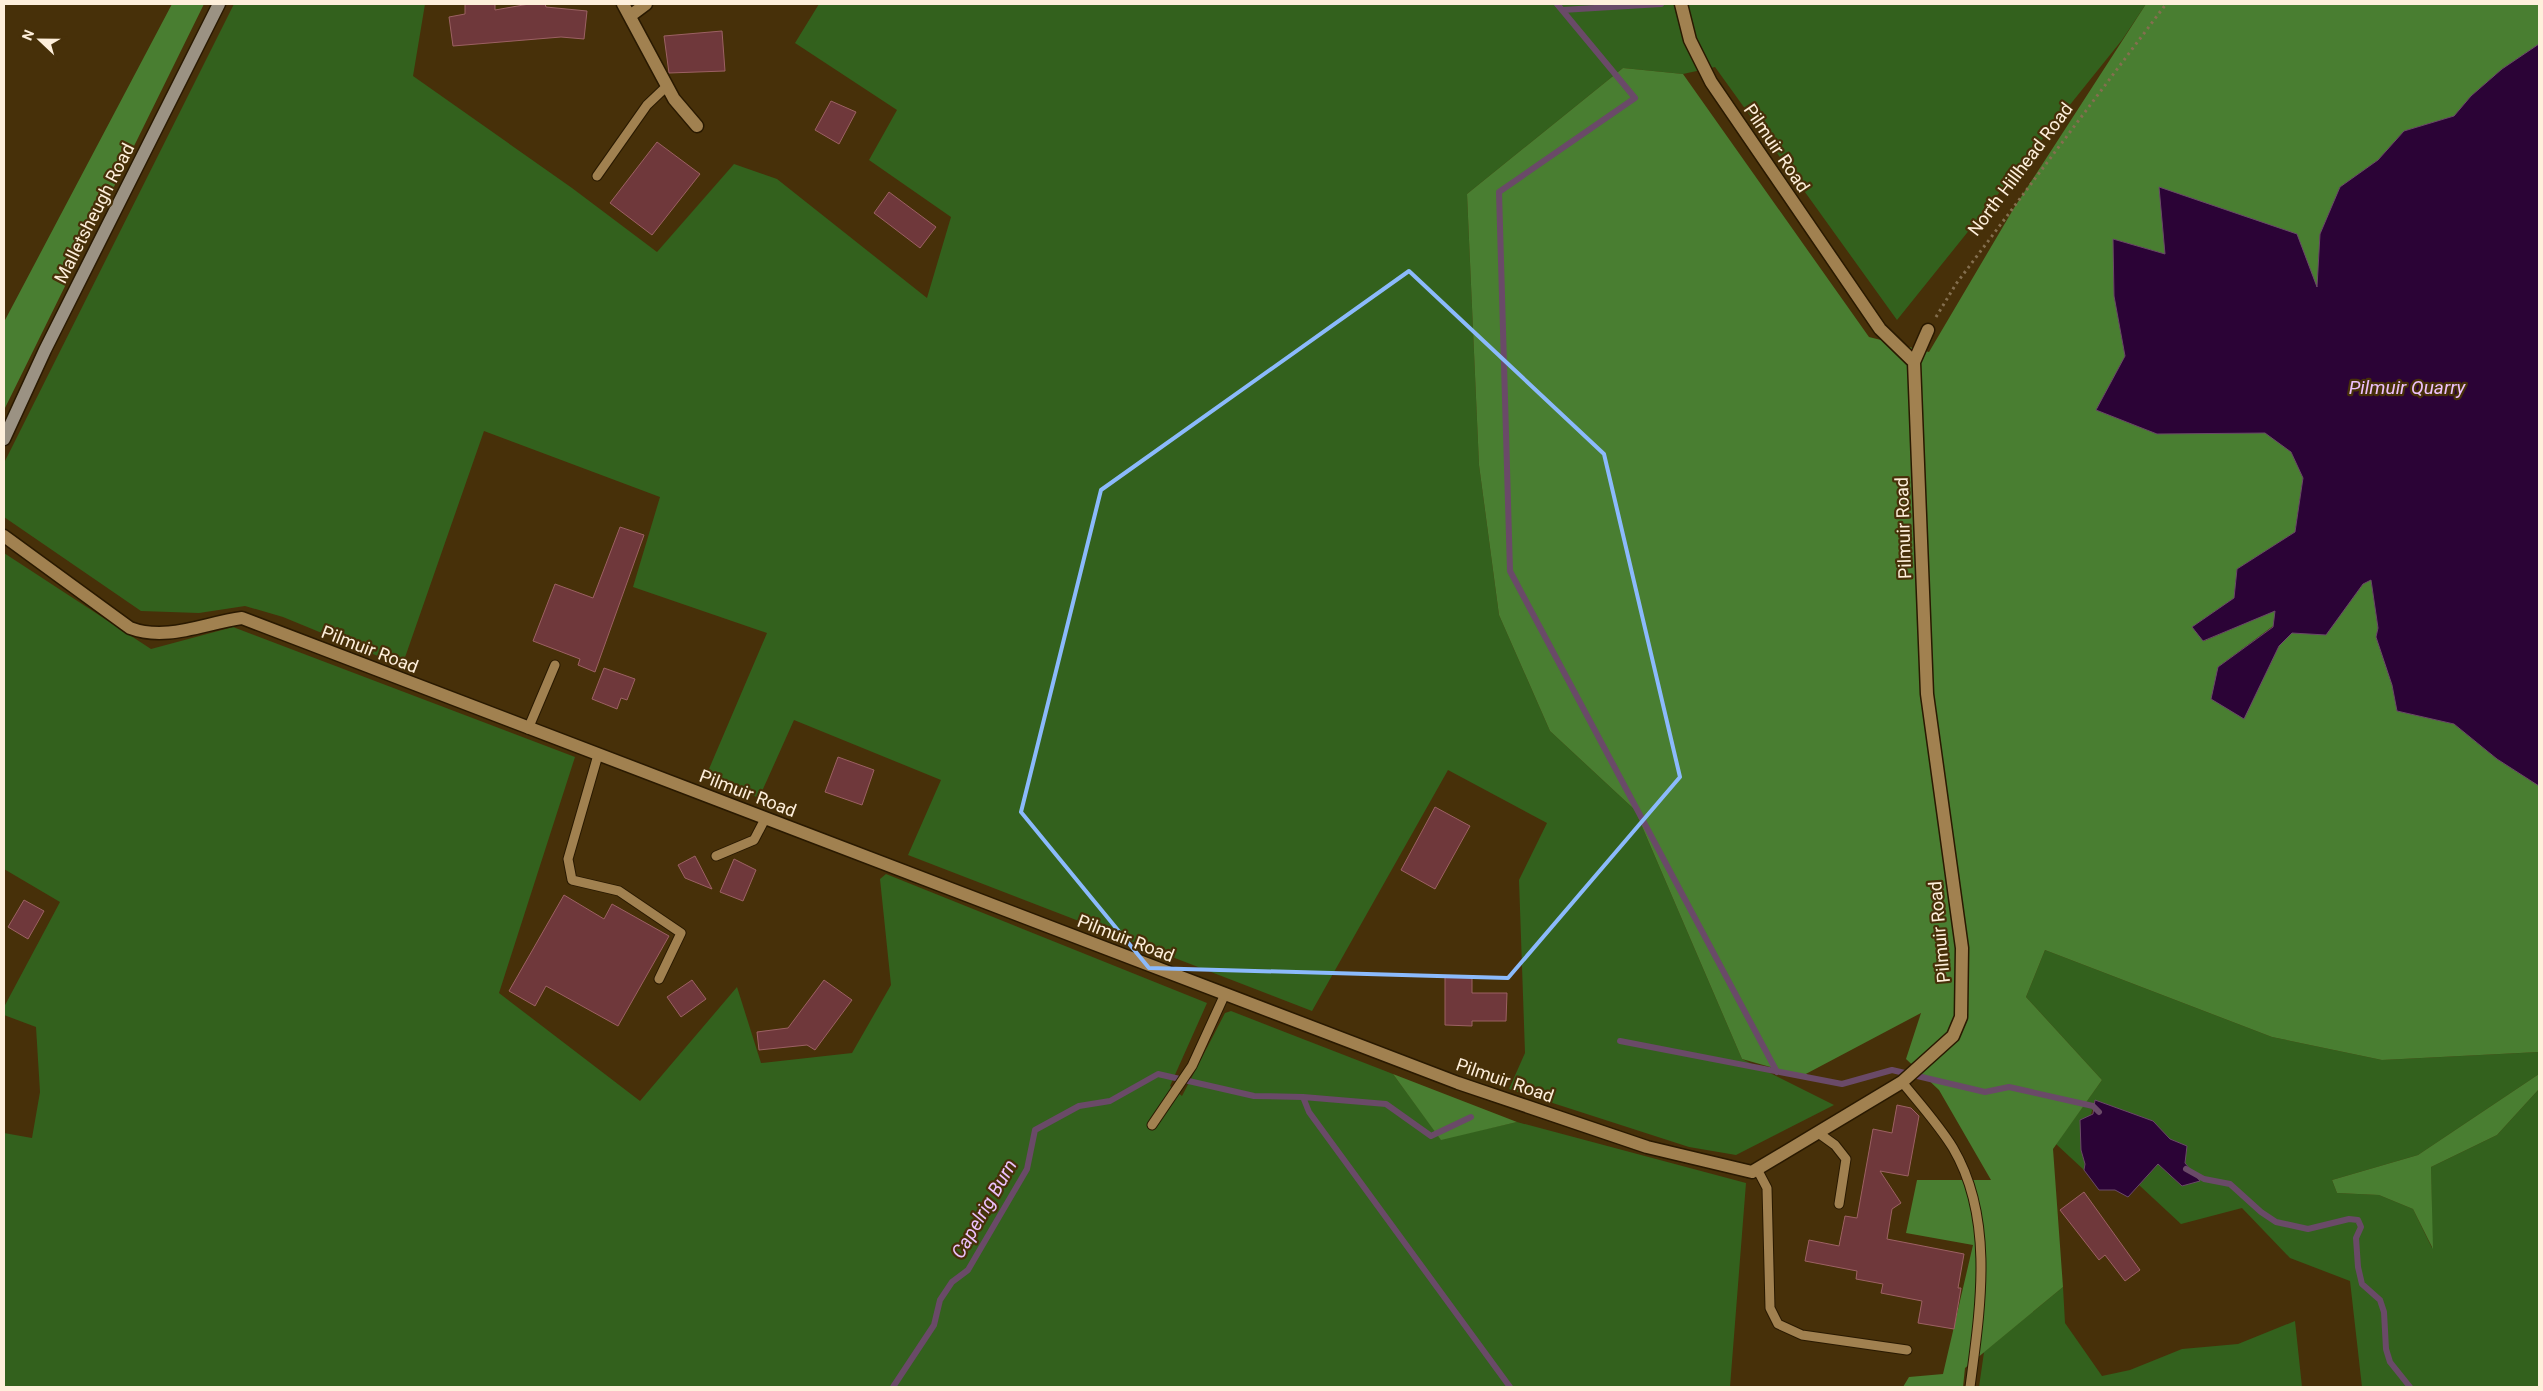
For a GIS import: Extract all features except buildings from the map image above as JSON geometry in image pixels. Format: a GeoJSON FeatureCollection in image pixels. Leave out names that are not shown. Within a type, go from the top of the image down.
{"type":"FeatureCollection","features":[{"type":"Feature","properties":{"kind":"street","name":"Malletsheugh Road"},"geometry":{"type":"LineString","coordinates":[[4,439],[50,341],[219,4]]}},
{"type":"Feature","properties":{"kind":"street"},"geometry":{"type":"LineString","coordinates":[[622,4],[674,99],[697,126]]}},
{"type":"Feature","properties":{"kind":"street"},"geometry":{"type":"LineString","coordinates":[[630,16],[646,4]]}},
{"type":"Feature","properties":{"kind":"street","name":"Pilmuir Road"},"geometry":{"type":"LineString","coordinates":[[4,536],[130,628],[146,634],[182,632],[220,621],[242,618],[1458,1084],[1647,1147],[1752,1172],[1902,1082],[1953,1036],[1961,1017],[1962,948],[1927,694],[1914,362],[1880,329],[1711,82],[1690,40],[1681,4]]}},
{"type":"Feature","properties":{"kind":"street"},"geometry":{"type":"LineString","coordinates":[[1914,362],[1928,330]]}},
{"type":"Feature","properties":{"kind":"lane"},"geometry":{"type":"LineString","coordinates":[[597,176],[647,105],[667,86]]}},
{"type":"Feature","properties":{"kind":"lane"},"geometry":{"type":"LineString","coordinates":[[528,729],[555,665]]}},
{"type":"Feature","properties":{"kind":"lane"},"geometry":{"type":"LineString","coordinates":[[598,755],[568,859],[572,880],[619,890],[681,933],[659,979]]}},
{"type":"Feature","properties":{"kind":"lane"},"geometry":{"type":"LineString","coordinates":[[716,856],[754,840],[764,818]]}},
{"type":"Feature","properties":{"kind":"lane"},"geometry":{"type":"LineString","coordinates":[[1152,1125],[1192,1066],[1224,994]]}},
{"type":"Feature","properties":{"kind":"lane"},"geometry":{"type":"LineString","coordinates":[[1902,1082],[1952,1147],[1964,1169],[1973,1204],[1982,1251],[1976,1339],[1970,1387]]}},
{"type":"Feature","properties":{"kind":"lane"},"geometry":{"type":"LineString","coordinates":[[1817,1132],[1835,1145],[1846,1159],[1838,1204]]}},
{"type":"Feature","properties":{"kind":"lane"},"geometry":{"type":"LineString","coordinates":[[1757,1168],[1767,1188],[1770,1308],[1778,1324],[1802,1334],[1907,1350]]}},
{"type":"Feature","properties":{"kind":"path","name":"North Hillhead Road"},"geometry":{"type":"LineString","coordinates":[[1928,330],[1956,284],[2166,4]]}},
{"type":"Feature","properties":{"kind":"highlighted area"},"geometry":{"type":"Polygon","coordinates":[[[1409,271],[1604,454],[1680,777],[1508,978],[1149,968],[1021,812],[1101,490],[1409,271]]]}},
{"type":"Feature","properties":{"kind":"green space"},"geometry":{"type":"Polygon","coordinates":[[[172,4],[204,4],[4,410],[4,322],[172,4]]]}},
{"type":"Feature","properties":{"kind":"green space"},"geometry":{"type":"Polygon","coordinates":[[[234,4],[425,4],[413,76],[572,188],[657,252],[734,164],[777,179],[927,298],[951,217],[869,160],[897,110],[795,43],[819,4],[2146,4],[2122,40],[1897,320],[1715,67],[1683,74],[1623,68],[1467,194],[1479,465],[1499,615],[1550,731],[1635,810],[1742,1059],[1834,1105],[1736,1155],[1689,1147],[1509,1089],[1525,1053],[1519,880],[1547,823],[1448,770],[1312,1011],[908,855],[941,780],[794,720],[759,798],[706,776],[767,633],[633,587],[660,497],[484,431],[402,666],[283,617],[245,606],[199,613],[141,611],[4,517],[4,463],[234,4]]]}},
{"type":"Feature","properties":{"kind":"green space"},"geometry":{"type":"Polygon","coordinates":[[[2146,4],[2539,4],[2539,44],[2502,69],[2471,96],[2454,116],[2404,131],[2378,160],[2340,187],[2320,234],[2317,289],[2165,254],[2113,239],[2114,296],[2125,356],[2096,410],[2157,434],[2265,432],[2291,452],[2303,478],[2295,532],[2237,569],[2234,598],[2192,627],[2204,641],[2276,610],[2273,626],[2218,667],[2244,718],[2279,646],[2292,633],[2326,634],[2363,584],[2371,580],[2378,628],[2376,637],[2392,685],[2397,711],[2454,724],[2497,759],[2539,786],[2539,1052],[2382,1060],[2272,1037],[2045,950],[2026,997],[2102,1080],[2053,1149],[2063,1287],[1965,1368],[1963,1387],[1903,1387],[1909,1377],[1943,1374],[1973,1245],[1906,1233],[1917,1180],[1991,1180],[1939,1090],[1906,1059],[1921,1013],[1802,1076],[1742,1059],[1635,810],[1550,731],[1499,615],[1479,465],[1467,194],[1623,68],[1683,74],[1869,337],[1929,352],[2014,208],[2146,4]]]}},
{"type":"Feature","properties":{"kind":"green space"},"geometry":{"type":"Polygon","coordinates":[[[4,553],[151,649],[233,627],[575,757],[499,993],[640,1101],[737,987],[761,1063],[852,1053],[891,985],[880,879],[886,874],[1207,1003],[1170,1086],[1182,1096],[1225,1013],[1231,1011],[1393,1074],[1441,1139],[1517,1122],[1746,1183],[1730,1387],[4,1387],[4,1133],[32,1138],[40,1092],[36,1027],[4,1015],[4,1007],[60,902],[4,869],[4,553]]]}},
{"type":"Feature","properties":{"kind":"green space"},"geometry":{"type":"Polygon","coordinates":[[[2045,950],[2272,1037],[2382,1060],[2539,1052],[2539,1074],[2418,1155],[2332,1180],[2337,1193],[2379,1195],[2413,1209],[2432,1248],[2431,1167],[2497,1135],[2539,1089],[2539,1387],[2362,1387],[2350,1281],[2290,1258],[2242,1208],[2181,1224],[2139,1185],[2158,1164],[2182,1186],[2199,1181],[2185,1163],[2187,1146],[2170,1139],[2153,1121],[2095,1100],[2081,1150],[2085,1164],[2084,1170],[2056,1144],[2102,1080],[2026,997],[2045,950]]]}},
{"type":"Feature","properties":{"kind":"green space"},"geometry":{"type":"Polygon","coordinates":[[[1393,1074],[1517,1122],[1441,1140],[1393,1074]]]}},
{"type":"Feature","properties":{"kind":"green space"},"geometry":{"type":"Polygon","coordinates":[[[2539,1074],[2539,1089],[2497,1135],[2431,1167],[2433,1249],[2413,1209],[2379,1195],[2337,1193],[2332,1180],[2418,1155],[2539,1074]]]}},
{"type":"Feature","properties":{"kind":"green space"},"geometry":{"type":"Polygon","coordinates":[[[2063,1287],[2065,1323],[2102,1376],[2130,1370],[2182,1349],[2238,1344],[2295,1321],[2302,1387],[1979,1387],[1984,1352],[2063,1287]]]}},
{"type":"Feature","properties":{"kind":"water","name":"Pilmuir Quarry"},"geometry":{"type":"Polygon","coordinates":[[[2539,44],[2539,786],[2497,759],[2454,724],[2397,711],[2392,685],[2376,637],[2378,628],[2371,580],[2363,584],[2326,635],[2292,633],[2279,646],[2244,719],[2211,699],[2218,667],[2273,627],[2275,611],[2203,641],[2192,627],[2234,598],[2237,569],[2295,532],[2303,478],[2291,452],[2265,433],[2157,434],[2096,410],[2125,356],[2114,296],[2113,239],[2165,254],[2159,187],[2297,234],[2317,287],[2320,234],[2340,187],[2378,160],[2404,131],[2454,116],[2471,96],[2502,69],[2539,44]]]}},
{"type":"Feature","properties":{"kind":"water"},"geometry":{"type":"Polygon","coordinates":[[[2095,1100],[2153,1121],[2170,1139],[2187,1146],[2185,1163],[2200,1181],[2182,1186],[2158,1164],[2128,1197],[2115,1190],[2099,1190],[2084,1170],[2085,1164],[2081,1150],[2080,1120],[2093,1114],[2095,1100]]]}},
{"type":"Feature","properties":{"kind":"waterway"},"geometry":{"type":"LineString","coordinates":[[1557,4],[1635,98],[1499,192],[1510,571],[1777,1072]]}},
{"type":"Feature","properties":{"kind":"waterway"},"geometry":{"type":"LineString","coordinates":[[1562,10],[1661,4]]}},
{"type":"Feature","properties":{"kind":"waterway"},"geometry":{"type":"LineString","coordinates":[[1620,1041],[1842,1084],[1892,1070],[1985,1092],[2009,1087],[2093,1106],[2099,1112]]}},
{"type":"Feature","properties":{"kind":"waterway","name":"Capelrig Burn"},"geometry":{"type":"LineString","coordinates":[[893,1387],[934,1325],[940,1300],[952,1282],[968,1270],[1027,1169],[1035,1130],[1079,1106],[1110,1101],[1158,1074],[1254,1096],[1303,1097],[1386,1104],[1431,1136],[1471,1117]]}},
{"type":"Feature","properties":{"kind":"waterway"},"geometry":{"type":"LineString","coordinates":[[1303,1097],[1309,1112],[1510,1387]]}},
{"type":"Feature","properties":{"kind":"waterway"},"geometry":{"type":"LineString","coordinates":[[2186,1169],[2204,1179],[2230,1184],[2261,1212],[2276,1222],[2308,1229],[2349,1219],[2358,1220],[2361,1227],[2356,1238],[2358,1267],[2362,1284],[2380,1300],[2384,1312],[2386,1349],[2390,1362],[2410,1387]]}}]}
